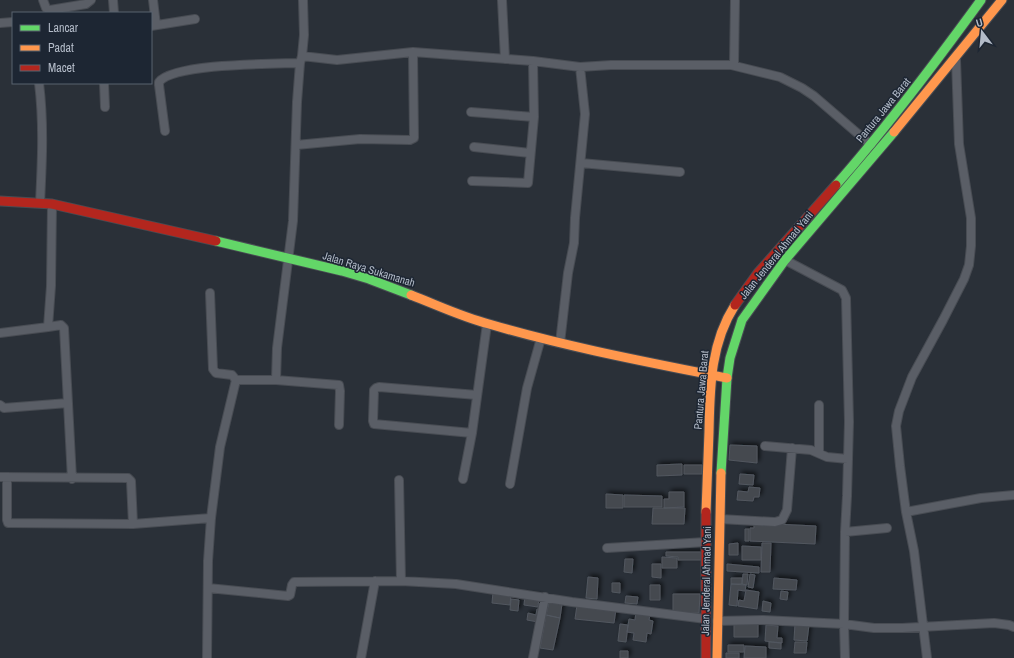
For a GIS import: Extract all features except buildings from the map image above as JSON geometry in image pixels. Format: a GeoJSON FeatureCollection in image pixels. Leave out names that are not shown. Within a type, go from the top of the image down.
{"type":"FeatureCollection","features":[{"type":"Feature","properties":{"kind":"main road","name":"Pantura Jawa Barat"},"geometry":{"type":"LineString","coordinates":[[706,658],[707,462],[712,375],[720,336],[727,319],[741,294],[762,268],[871,145],[981,0]]}},
{"type":"Feature","properties":{"kind":"main road","name":"Jalan Jenderal Ahmad Yani"},"geometry":{"type":"LineString","coordinates":[[717,658],[716,621],[721,457],[730,358],[742,320],[754,301],[786,260],[956,60],[1002,0]]}},
{"type":"Feature","properties":{"kind":"main road","name":"Jalan Raya Sukamanah"},"geometry":{"type":"LineString","coordinates":[[0,201],[52,204],[289,258],[375,281],[487,324],[560,343],[635,360],[727,378]]}},
{"type":"Feature","properties":{"kind":"street"},"geometry":{"type":"LineString","coordinates":[[43,0],[46,8],[50,10],[86,4],[91,0]]}},
{"type":"Feature","properties":{"kind":"street"},"geometry":{"type":"LineString","coordinates":[[113,0],[114,12]]}},
{"type":"Feature","properties":{"kind":"street"},"geometry":{"type":"LineString","coordinates":[[153,0],[154,26],[195,19]]}},
{"type":"Feature","properties":{"kind":"street"},"geometry":{"type":"LineString","coordinates":[[276,380],[277,348],[293,221],[301,60],[304,35],[304,0]]}},
{"type":"Feature","properties":{"kind":"street"},"geometry":{"type":"LineString","coordinates":[[502,0],[504,59]]}},
{"type":"Feature","properties":{"kind":"street"},"geometry":{"type":"LineString","coordinates":[[734,65],[735,0]]}},
{"type":"Feature","properties":{"kind":"street"},"geometry":{"type":"LineString","coordinates":[[0,23],[12,22]]}},
{"type":"Feature","properties":{"kind":"street"},"geometry":{"type":"LineString","coordinates":[[296,145],[360,139],[410,140],[414,138],[413,52]]}},
{"type":"Feature","properties":{"kind":"street"},"geometry":{"type":"LineString","coordinates":[[165,131],[159,82],[164,77],[189,69],[301,60],[337,60],[413,52],[580,67],[734,65],[780,77],[802,88],[814,96],[871,145]]}},
{"type":"Feature","properties":{"kind":"street"},"geometry":{"type":"LineString","coordinates":[[927,658],[914,551],[906,512],[896,435],[899,411],[912,377],[944,320],[964,279],[969,265],[971,218],[960,144],[956,93],[956,60]]}},
{"type":"Feature","properties":{"kind":"street"},"geometry":{"type":"LineString","coordinates":[[472,181],[528,183],[534,117],[533,62]]}},
{"type":"Feature","properties":{"kind":"street"},"geometry":{"type":"LineString","coordinates":[[560,343],[568,273],[574,243],[575,218],[586,114],[580,67]]}},
{"type":"Feature","properties":{"kind":"street"},"geometry":{"type":"LineString","coordinates":[[39,84],[41,98],[42,162],[40,203]]}},
{"type":"Feature","properties":{"kind":"street"},"geometry":{"type":"LineString","coordinates":[[104,84],[105,107]]}},
{"type":"Feature","properties":{"kind":"street"},"geometry":{"type":"LineString","coordinates":[[471,112],[534,117]]}},
{"type":"Feature","properties":{"kind":"street"},"geometry":{"type":"LineString","coordinates":[[474,147],[530,153]]}},
{"type":"Feature","properties":{"kind":"street"},"geometry":{"type":"LineString","coordinates":[[581,163],[680,172]]}},
{"type":"Feature","properties":{"kind":"street"},"geometry":{"type":"LineString","coordinates":[[48,327],[51,286],[52,204]]}},
{"type":"Feature","properties":{"kind":"street"},"geometry":{"type":"LineString","coordinates":[[786,260],[842,290],[845,294],[848,374],[848,459],[845,532],[844,624],[845,658]]}},
{"type":"Feature","properties":{"kind":"street"},"geometry":{"type":"LineString","coordinates":[[207,658],[210,518],[220,447],[236,380],[232,375],[217,373],[213,369],[210,293]]}},
{"type":"Feature","properties":{"kind":"street"},"geometry":{"type":"LineString","coordinates":[[463,479],[472,433],[487,324]]}},
{"type":"Feature","properties":{"kind":"street"},"geometry":{"type":"LineString","coordinates":[[0,333],[62,325],[64,328],[72,479]]}},
{"type":"Feature","properties":{"kind":"street"},"geometry":{"type":"LineString","coordinates":[[510,484],[527,388],[541,338]]}},
{"type":"Feature","properties":{"kind":"street"},"geometry":{"type":"LineString","coordinates":[[236,380],[276,380],[339,384],[339,425]]}},
{"type":"Feature","properties":{"kind":"street"},"geometry":{"type":"LineString","coordinates":[[472,433],[374,424],[374,390],[379,387],[477,395]]}},
{"type":"Feature","properties":{"kind":"street"},"geometry":{"type":"LineString","coordinates":[[0,405],[4,408],[68,402]]}},
{"type":"Feature","properties":{"kind":"street"},"geometry":{"type":"LineString","coordinates":[[819,405],[819,452]]}},
{"type":"Feature","properties":{"kind":"street"},"geometry":{"type":"LineString","coordinates":[[765,446],[819,452],[827,457],[848,459]]}},
{"type":"Feature","properties":{"kind":"street"},"geometry":{"type":"LineString","coordinates":[[720,519],[774,522],[782,520],[787,510],[792,448]]}},
{"type":"Feature","properties":{"kind":"street"},"geometry":{"type":"LineString","coordinates":[[133,524],[129,478],[72,479],[3,477],[8,523],[133,524],[210,518]]}},
{"type":"Feature","properties":{"kind":"street"},"geometry":{"type":"LineString","coordinates":[[399,480],[401,581]]}},
{"type":"Feature","properties":{"kind":"street"},"geometry":{"type":"LineString","coordinates":[[906,512],[981,498],[1014,496]]}},
{"type":"Feature","properties":{"kind":"street"},"geometry":{"type":"LineString","coordinates":[[845,532],[887,528]]}},
{"type":"Feature","properties":{"kind":"street"},"geometry":{"type":"LineString","coordinates":[[607,548],[706,542]]}},
{"type":"Feature","properties":{"kind":"street"},"geometry":{"type":"LineString","coordinates":[[361,658],[375,581]]}},
{"type":"Feature","properties":{"kind":"street"},"geometry":{"type":"LineString","coordinates":[[208,588],[288,596],[290,595],[293,582],[401,581],[456,584],[572,602],[706,619]]}},
{"type":"Feature","properties":{"kind":"street"},"geometry":{"type":"LineString","coordinates":[[533,658],[545,597]]}},
{"type":"Feature","properties":{"kind":"street"},"geometry":{"type":"LineString","coordinates":[[716,621],[763,620],[844,624],[874,628],[994,623],[1014,627]]}},
{"type":"Feature","properties":{"kind":"traffic: fast"},"geometry":{"type":"LineString","coordinates":[[836,185],[911,94],[981,0]]}},
{"type":"Feature","properties":{"kind":"traffic: fast"},"geometry":{"type":"LineString","coordinates":[[721,473],[727,378],[730,358],[742,320],[785,260],[894,132]]}},
{"type":"Feature","properties":{"kind":"traffic: fast"},"geometry":{"type":"LineString","coordinates":[[216,241],[342,271],[369,279],[411,295]]}},
{"type":"Feature","properties":{"kind":"traffic: slow"},"geometry":{"type":"LineString","coordinates":[[894,132],[1002,0]]}},
{"type":"Feature","properties":{"kind":"traffic: slow"},"geometry":{"type":"LineString","coordinates":[[411,295],[469,318],[548,340],[607,354],[727,378]]}},
{"type":"Feature","properties":{"kind":"traffic: slow"},"geometry":{"type":"LineString","coordinates":[[706,512],[710,399],[713,367],[721,335],[735,305]]}},
{"type":"Feature","properties":{"kind":"traffic: slow"},"geometry":{"type":"LineString","coordinates":[[717,658],[721,473]]}},
{"type":"Feature","properties":{"kind":"traffic: jam"},"geometry":{"type":"LineString","coordinates":[[735,305],[758,273],[836,185]]}},
{"type":"Feature","properties":{"kind":"traffic: jam"},"geometry":{"type":"LineString","coordinates":[[0,201],[52,204],[216,241]]}},
{"type":"Feature","properties":{"kind":"traffic: jam"},"geometry":{"type":"LineString","coordinates":[[706,512],[706,658]]}}]}
